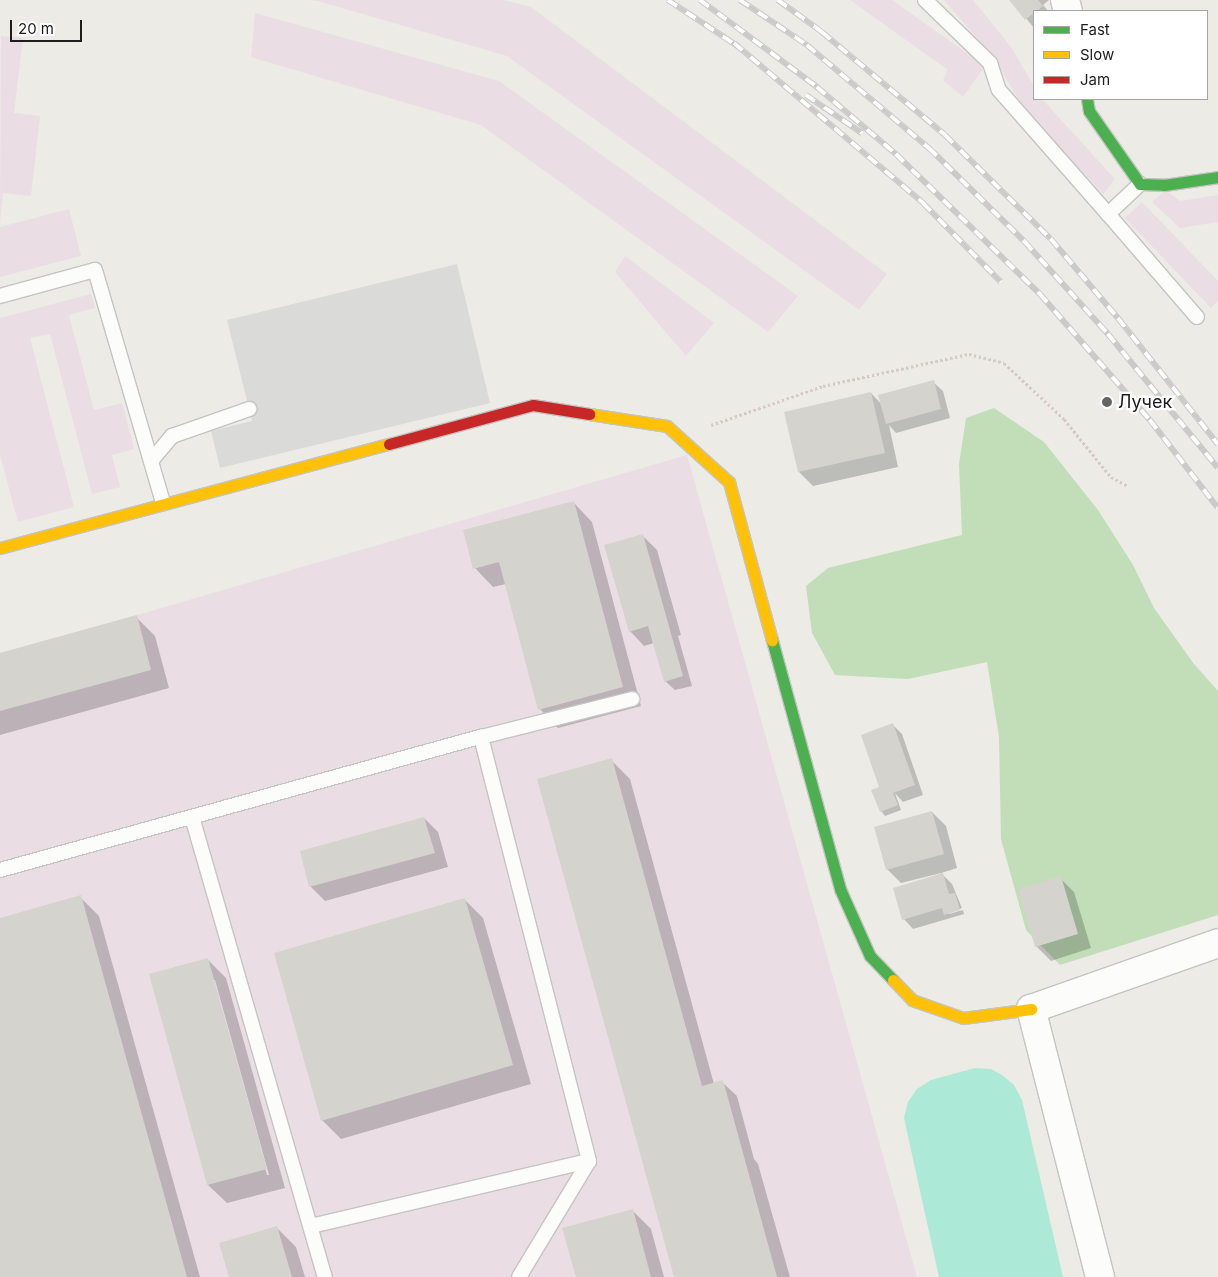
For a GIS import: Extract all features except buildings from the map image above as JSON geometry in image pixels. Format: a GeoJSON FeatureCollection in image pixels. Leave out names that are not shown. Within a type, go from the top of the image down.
{"type":"FeatureCollection","features":[{"type":"Feature","properties":{"kind":"street"},"geometry":{"type":"LineString","coordinates":[[1087,100],[1089,111],[1140,184],[1164,185],[1218,177]]}},
{"type":"Feature","properties":{"kind":"street"},"geometry":{"type":"LineString","coordinates":[[0,548],[533,405],[667,426],[728,482],[840,889],[870,956],[912,1000],[963,1018],[1031,1010],[1218,943]]}},
{"type":"Feature","properties":{"kind":"street"},"geometry":{"type":"LineString","coordinates":[[1031,1010],[1100,1277]]}},
{"type":"Feature","properties":{"kind":"lane"},"geometry":{"type":"LineString","coordinates":[[925,0],[990,63],[999,90],[1197,317]]}},
{"type":"Feature","properties":{"kind":"lane"},"geometry":{"type":"LineString","coordinates":[[1108,214],[1140,184]]}},
{"type":"Feature","properties":{"kind":"lane"},"geometry":{"type":"LineString","coordinates":[[0,296],[95,270],[164,503]]}},
{"type":"Feature","properties":{"kind":"lane"},"geometry":{"type":"LineString","coordinates":[[151,461],[172,436],[249,408]]}},
{"type":"Feature","properties":{"kind":"lane"},"geometry":{"type":"LineString","coordinates":[[0,870],[481,738],[632,699]]}},
{"type":"Feature","properties":{"kind":"lane"},"geometry":{"type":"LineString","coordinates":[[481,738],[589,1161],[519,1277]]}},
{"type":"Feature","properties":{"kind":"lane"},"geometry":{"type":"LineString","coordinates":[[192,817],[325,1277]]}},
{"type":"Feature","properties":{"kind":"lane"},"geometry":{"type":"LineString","coordinates":[[311,1226],[589,1161]]}},
{"type":"Feature","properties":{"kind":"path"},"geometry":{"type":"LineString","coordinates":[[711,425],[823,386],[969,354],[1004,364],[1064,419],[1112,477],[1128,486]]}},
{"type":"Feature","properties":{"kind":"shaded area"},"geometry":{"type":"Polygon","coordinates":[[[308,0],[503,0],[531,7],[887,274],[859,310],[507,56],[318,1],[308,0]]]}},
{"type":"Feature","properties":{"kind":"shaded area"},"geometry":{"type":"Polygon","coordinates":[[[850,0],[892,0],[985,66],[963,97],[943,80],[948,70],[850,0]]]}},
{"type":"Feature","properties":{"kind":"shaded area"},"geometry":{"type":"Polygon","coordinates":[[[944,0],[973,0],[1011,47],[1033,84],[1033,100],[1043,100],[1115,179],[1103,194],[1024,109],[994,58],[944,0]]]}},
{"type":"Feature","properties":{"kind":"shaded area"},"geometry":{"type":"Polygon","coordinates":[[[255,13],[499,81],[798,296],[768,332],[481,125],[251,57],[255,13]]]}},
{"type":"Feature","properties":{"kind":"shaded area"},"geometry":{"type":"Polygon","coordinates":[[[1,36],[23,38],[14,113],[40,116],[31,196],[3,193],[0,224],[1,36]]]}},
{"type":"Feature","properties":{"kind":"shaded area"},"geometry":{"type":"Polygon","coordinates":[[[1165,190],[1180,201],[1218,195],[1218,222],[1180,228],[1152,202],[1165,190]]]}},
{"type":"Feature","properties":{"kind":"shaded area"},"geometry":{"type":"Polygon","coordinates":[[[1142,202],[1218,281],[1218,301],[1211,308],[1125,218],[1142,202]]]}},
{"type":"Feature","properties":{"kind":"shaded area"},"geometry":{"type":"Polygon","coordinates":[[[69,209],[81,256],[0,277],[0,227],[69,209]]]}},
{"type":"Feature","properties":{"kind":"shaded area"},"geometry":{"type":"Polygon","coordinates":[[[625,256],[714,323],[686,356],[615,272],[625,256]]]}},
{"type":"Feature","properties":{"kind":"shaded area"},"geometry":{"type":"Polygon","coordinates":[[[457,264],[490,403],[220,468],[211,431],[252,421],[227,320],[457,264]]]}},
{"type":"Feature","properties":{"kind":"shaded area"},"geometry":{"type":"Polygon","coordinates":[[[91,294],[95,308],[69,315],[94,410],[122,403],[134,449],[112,455],[120,487],[92,494],[50,334],[30,338],[74,507],[18,522],[0,455],[0,318],[91,294]]]}},
{"type":"Feature","properties":{"kind":"shaded area"},"geometry":{"type":"Polygon","coordinates":[[[687,455],[917,1277],[0,1277],[0,653],[687,455]]]}},
{"type":"Feature","properties":{"kind":"green space"},"geometry":{"type":"Polygon","coordinates":[[[994,408],[1044,442],[1098,510],[1133,565],[1154,608],[1194,664],[1218,691],[1218,915],[1060,965],[1026,930],[1001,839],[999,737],[987,662],[908,679],[835,675],[812,633],[806,586],[828,568],[962,535],[959,464],[966,418],[994,408]]]}},
{"type":"Feature","properties":{"kind":"green space"},"geometry":{"type":"Polygon","coordinates":[[[975,1068],[991,1069],[1002,1075],[1014,1085],[1022,1100],[1063,1277],[939,1277],[904,1118],[908,1102],[917,1089],[931,1080],[975,1068]]]}},
{"type":"Feature","properties":{"kind":"railway"},"geometry":{"type":"LineString","coordinates":[[668,0],[739,47]]}},
{"type":"Feature","properties":{"kind":"railway"},"geometry":{"type":"LineString","coordinates":[[700,0],[817,87],[896,154],[1040,294],[1150,420],[1218,508]]}},
{"type":"Feature","properties":{"kind":"railway"},"geometry":{"type":"LineString","coordinates":[[740,0],[807,45],[929,148],[1025,242],[1108,334],[1218,468]]}},
{"type":"Feature","properties":{"kind":"railway"},"geometry":{"type":"LineString","coordinates":[[778,0],[822,32],[945,135],[1051,239],[1118,318],[1218,444]]}},
{"type":"Feature","properties":{"kind":"railway"},"geometry":{"type":"LineString","coordinates":[[734,43],[923,203],[1001,282]]}},
{"type":"Feature","properties":{"kind":"railway"},"geometry":{"type":"LineString","coordinates":[[806,95],[862,133]]}},
{"type":"Feature","properties":{"kind":"traffic: fast"},"geometry":{"type":"LineString","coordinates":[[1087,100],[1089,111],[1140,184],[1164,185],[1218,177]]}},
{"type":"Feature","properties":{"kind":"traffic: fast"},"geometry":{"type":"LineString","coordinates":[[772,640],[840,889],[870,956],[893,980]]}},
{"type":"Feature","properties":{"kind":"traffic: slow"},"geometry":{"type":"LineString","coordinates":[[589,414],[667,426],[729,482],[772,640]]}},
{"type":"Feature","properties":{"kind":"traffic: slow"},"geometry":{"type":"LineString","coordinates":[[0,548],[389,444]]}},
{"type":"Feature","properties":{"kind":"traffic: slow"},"geometry":{"type":"LineString","coordinates":[[893,980],[912,1000],[963,1018],[1031,1009]]}},
{"type":"Feature","properties":{"kind":"traffic: jam"},"geometry":{"type":"LineString","coordinates":[[389,444],[533,405],[589,414]]}},
{"type":"Feature","properties":{"kind":"place","name":"Лучек"},"geometry":{"type":"Point","coordinates":[1107,402]}}]}
